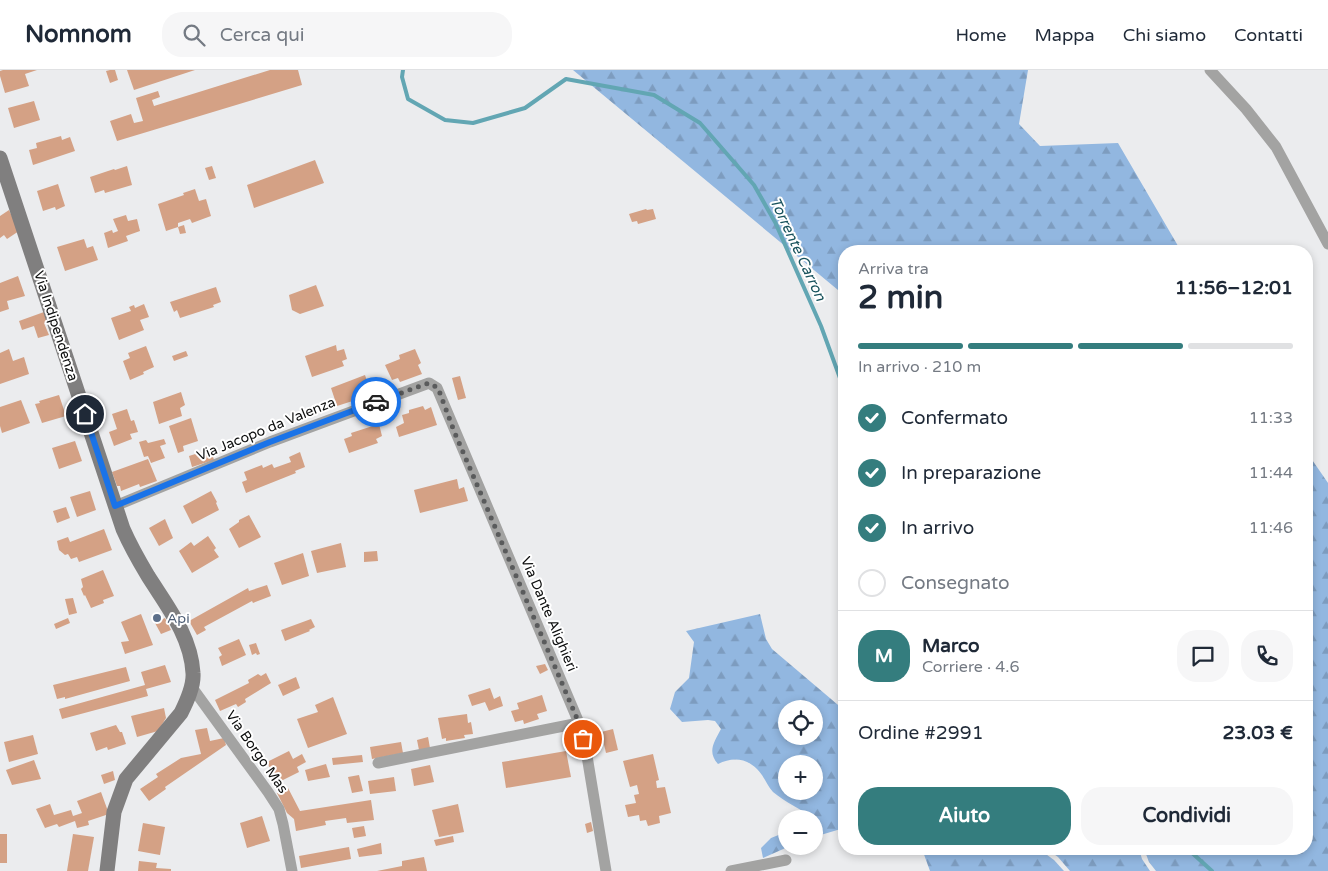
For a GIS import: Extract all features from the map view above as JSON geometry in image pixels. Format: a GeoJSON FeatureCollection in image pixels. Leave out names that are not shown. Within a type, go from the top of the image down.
{"type":"FeatureCollection","features":[{"type":"Feature","properties":{"kind":"main road","name":"Via Indipendenza"},"geometry":{"type":"LineString","coordinates":[[0,158],[115,506],[133,551],[179,625],[188,649],[193,674],[187,700],[181,713],[126,779],[114,812],[107,871]]}},
{"type":"Feature","properties":{"kind":"street"},"geometry":{"type":"LineString","coordinates":[[1210,70],[1246,109],[1276,147],[1328,244]]}},
{"type":"Feature","properties":{"kind":"street","name":"Via Jacopo da Valenza"},"geometry":{"type":"LineString","coordinates":[[115,506],[270,442],[429,383]]}},
{"type":"Feature","properties":{"kind":"street","name":"Via Dante Alighieri"},"geometry":{"type":"LineString","coordinates":[[429,383],[438,388],[454,431],[579,723],[587,756],[606,871]]}},
{"type":"Feature","properties":{"kind":"street","name":"Via Borgo Mas"},"geometry":{"type":"LineString","coordinates":[[191,686],[268,792],[278,809],[283,824],[292,871]]}},
{"type":"Feature","properties":{"kind":"street"},"geometry":{"type":"LineString","coordinates":[[378,763],[579,723]]}},
{"type":"Feature","properties":{"kind":"street"},"geometry":{"type":"LineString","coordinates":[[731,871],[786,860]]}},
{"type":"Feature","properties":{"kind":"green space"},"geometry":{"type":"Polygon","coordinates":[[[573,70],[1028,70],[1019,124],[1040,146],[1118,143],[1178,245],[838,245],[838,290],[573,70]]]}},
{"type":"Feature","properties":{"kind":"green space"},"geometry":{"type":"Polygon","coordinates":[[[1313,461],[1328,483],[1328,871],[1156,871],[1146,855],[1313,855],[1313,461]]]}},
{"type":"Feature","properties":{"kind":"green space"},"geometry":{"type":"Polygon","coordinates":[[[760,614],[766,639],[772,649],[838,705],[838,830],[823,834],[823,810],[801,810],[785,800],[823,800],[823,755],[778,755],[778,795],[773,792],[753,765],[739,760],[728,760],[718,764],[712,751],[721,729],[715,721],[682,722],[670,709],[675,692],[689,678],[694,642],[686,631],[760,614]]]}},
{"type":"Feature","properties":{"kind":"green space"},"geometry":{"type":"Polygon","coordinates":[[[778,835],[778,851],[763,858],[761,848],[771,838],[778,835]]]}},
{"type":"Feature","properties":{"kind":"green space"},"geometry":{"type":"Polygon","coordinates":[[[924,855],[1047,855],[1064,871],[930,871],[924,855]]]}},
{"type":"Feature","properties":{"kind":"green space"},"geometry":{"type":"Polygon","coordinates":[[[1055,855],[1141,855],[1150,871],[1070,871],[1055,855]]]}},
{"type":"Feature","properties":{"kind":"building"},"geometry":{"type":"Polygon","coordinates":[[[37,70],[25,74],[29,86],[5,93],[0,76],[0,71],[37,70]]]}},
{"type":"Feature","properties":{"kind":"building"},"geometry":{"type":"Polygon","coordinates":[[[115,70],[118,80],[110,83],[106,71],[115,70]]]}},
{"type":"Feature","properties":{"kind":"building"},"geometry":{"type":"Polygon","coordinates":[[[127,70],[195,70],[134,90],[127,70]]]}},
{"type":"Feature","properties":{"kind":"building"},"geometry":{"type":"Polygon","coordinates":[[[270,70],[298,70],[302,85],[117,141],[110,121],[131,114],[134,123],[143,121],[136,98],[158,91],[160,97],[152,100],[154,106],[270,70]]]}},
{"type":"Feature","properties":{"kind":"building"},"geometry":{"type":"Polygon","coordinates":[[[34,101],[40,120],[14,128],[8,108],[34,101]]]}},
{"type":"Feature","properties":{"kind":"building"},"geometry":{"type":"Polygon","coordinates":[[[61,136],[62,140],[70,137],[75,151],[33,165],[29,150],[37,148],[36,143],[61,136]]]}},
{"type":"Feature","properties":{"kind":"building"},"geometry":{"type":"Polygon","coordinates":[[[315,160],[324,183],[254,208],[247,185],[315,160]]]}},
{"type":"Feature","properties":{"kind":"building"},"geometry":{"type":"Polygon","coordinates":[[[127,166],[132,185],[105,193],[104,190],[95,193],[90,177],[127,166]]]}},
{"type":"Feature","properties":{"kind":"building"},"geometry":{"type":"Polygon","coordinates":[[[212,166],[216,178],[209,180],[205,168],[212,166]]]}},
{"type":"Feature","properties":{"kind":"building"},"geometry":{"type":"Polygon","coordinates":[[[58,184],[65,206],[56,210],[55,207],[43,211],[37,191],[58,184]]]}},
{"type":"Feature","properties":{"kind":"building"},"geometry":{"type":"Polygon","coordinates":[[[195,189],[199,201],[206,199],[211,216],[192,223],[190,219],[178,223],[178,227],[166,231],[158,204],[195,189]]]}},
{"type":"Feature","properties":{"kind":"building"},"geometry":{"type":"Polygon","coordinates":[[[653,209],[656,219],[638,224],[637,221],[632,222],[629,214],[653,209]]]}},
{"type":"Feature","properties":{"kind":"building"},"geometry":{"type":"Polygon","coordinates":[[[9,210],[19,231],[7,239],[4,235],[0,238],[0,216],[9,210]]]}},
{"type":"Feature","properties":{"kind":"building"},"geometry":{"type":"Polygon","coordinates":[[[126,215],[128,221],[137,219],[140,231],[126,236],[128,241],[108,248],[104,233],[112,230],[113,233],[118,231],[113,219],[126,215]]]}},
{"type":"Feature","properties":{"kind":"building"},"geometry":{"type":"Polygon","coordinates":[[[184,225],[186,233],[180,234],[178,227],[184,225]]]}},
{"type":"Feature","properties":{"kind":"building"},"geometry":{"type":"Polygon","coordinates":[[[84,239],[87,248],[93,246],[98,260],[65,271],[57,247],[84,239]]]}},
{"type":"Feature","properties":{"kind":"building"},"geometry":{"type":"Polygon","coordinates":[[[18,276],[25,296],[7,301],[9,309],[0,312],[0,283],[18,276]]]}},
{"type":"Feature","properties":{"kind":"building"},"geometry":{"type":"Polygon","coordinates":[[[316,285],[324,306],[300,314],[292,310],[289,295],[316,285]]]}},
{"type":"Feature","properties":{"kind":"building"},"geometry":{"type":"Polygon","coordinates":[[[216,287],[221,302],[213,305],[214,307],[180,318],[177,310],[174,312],[170,302],[216,287]]]}},
{"type":"Feature","properties":{"kind":"building"},"geometry":{"type":"Polygon","coordinates":[[[144,304],[149,317],[140,320],[144,330],[119,340],[111,318],[131,311],[129,307],[134,305],[135,308],[144,304]]]}},
{"type":"Feature","properties":{"kind":"building"},"geometry":{"type":"Polygon","coordinates":[[[44,312],[48,321],[44,323],[49,335],[38,338],[34,326],[22,330],[19,321],[44,312]]]}},
{"type":"Feature","properties":{"kind":"building"},"geometry":{"type":"Polygon","coordinates":[[[336,345],[337,351],[344,349],[347,359],[342,361],[344,366],[312,377],[305,356],[336,345]]]}},
{"type":"Feature","properties":{"kind":"building"},"geometry":{"type":"Polygon","coordinates":[[[146,346],[154,367],[130,380],[123,361],[130,358],[128,353],[146,346]]]}},
{"type":"Feature","properties":{"kind":"building"},"geometry":{"type":"Polygon","coordinates":[[[9,349],[13,361],[24,357],[29,374],[0,384],[0,353],[9,349]]]}},
{"type":"Feature","properties":{"kind":"building"},"geometry":{"type":"Polygon","coordinates":[[[415,349],[421,363],[418,365],[422,374],[400,382],[398,378],[392,380],[385,365],[400,359],[399,355],[415,349]]]}},
{"type":"Feature","properties":{"kind":"building"},"geometry":{"type":"Polygon","coordinates":[[[186,351],[188,356],[174,361],[172,356],[186,351]]]}},
{"type":"Feature","properties":{"kind":"building"},"geometry":{"type":"Polygon","coordinates":[[[365,375],[369,387],[362,390],[365,397],[337,406],[331,388],[365,375]]]}},
{"type":"Feature","properties":{"kind":"building"},"geometry":{"type":"Polygon","coordinates":[[[460,376],[466,398],[458,400],[452,378],[460,376]]]}},
{"type":"Feature","properties":{"kind":"building"},"geometry":{"type":"Polygon","coordinates":[[[181,392],[185,405],[180,408],[182,416],[159,424],[153,402],[181,392]]]}},
{"type":"Feature","properties":{"kind":"building"},"geometry":{"type":"Polygon","coordinates":[[[59,395],[66,416],[42,423],[35,404],[59,395]]]}},
{"type":"Feature","properties":{"kind":"building"},"geometry":{"type":"Polygon","coordinates":[[[21,400],[30,423],[2,433],[0,407],[21,400]]]}},
{"type":"Feature","properties":{"kind":"building"},"geometry":{"type":"Polygon","coordinates":[[[423,406],[425,410],[431,407],[437,425],[399,437],[396,427],[404,423],[402,415],[409,413],[409,410],[423,406]]]}},
{"type":"Feature","properties":{"kind":"building"},"geometry":{"type":"Polygon","coordinates":[[[127,409],[131,421],[134,420],[138,432],[130,434],[132,439],[114,446],[109,432],[117,429],[112,414],[127,409]]]}},
{"type":"Feature","properties":{"kind":"building"},"geometry":{"type":"Polygon","coordinates":[[[191,418],[198,441],[183,446],[184,451],[178,453],[169,426],[191,418]]]}},
{"type":"Feature","properties":{"kind":"building"},"geometry":{"type":"Polygon","coordinates":[[[379,424],[382,436],[376,439],[378,443],[349,453],[344,439],[352,436],[351,433],[379,424]]]}},
{"type":"Feature","properties":{"kind":"building"},"geometry":{"type":"Polygon","coordinates":[[[164,439],[166,444],[160,446],[165,458],[151,463],[148,456],[144,457],[139,442],[146,440],[148,443],[164,439]]]}},
{"type":"Feature","properties":{"kind":"building"},"geometry":{"type":"Polygon","coordinates":[[[75,441],[82,461],[59,469],[52,448],[75,441]]]}},
{"type":"Feature","properties":{"kind":"building"},"geometry":{"type":"Polygon","coordinates":[[[211,449],[214,460],[192,467],[189,456],[211,449]]]}},
{"type":"Feature","properties":{"kind":"building"},"geometry":{"type":"Polygon","coordinates":[[[300,452],[305,467],[295,471],[296,473],[246,493],[242,482],[247,480],[244,472],[262,465],[263,468],[272,464],[274,468],[291,462],[289,457],[300,452]]]}},
{"type":"Feature","properties":{"kind":"building"},"geometry":{"type":"Polygon","coordinates":[[[148,459],[157,481],[140,487],[139,484],[121,491],[112,472],[148,459]]]}},
{"type":"Feature","properties":{"kind":"building"},"geometry":{"type":"Polygon","coordinates":[[[457,479],[459,489],[464,487],[468,501],[420,513],[414,490],[457,479]]]}},
{"type":"Feature","properties":{"kind":"building"},"geometry":{"type":"Polygon","coordinates":[[[90,491],[96,510],[77,517],[70,497],[90,491]]]}},
{"type":"Feature","properties":{"kind":"building"},"geometry":{"type":"Polygon","coordinates":[[[211,491],[219,510],[192,524],[183,506],[211,491]]]}},
{"type":"Feature","properties":{"kind":"building"},"geometry":{"type":"Polygon","coordinates":[[[66,507],[70,518],[57,523],[53,511],[66,507]]]}},
{"type":"Feature","properties":{"kind":"building"},"geometry":{"type":"Polygon","coordinates":[[[249,515],[261,537],[239,548],[229,529],[239,520],[249,515]]]}},
{"type":"Feature","properties":{"kind":"building"},"geometry":{"type":"Polygon","coordinates":[[[165,519],[173,538],[159,546],[149,528],[165,519]]]}},
{"type":"Feature","properties":{"kind":"building"},"geometry":{"type":"Polygon","coordinates":[[[104,529],[112,550],[79,562],[77,557],[71,559],[68,554],[65,555],[59,550],[57,541],[68,537],[70,542],[104,529]]]}},
{"type":"Feature","properties":{"kind":"building"},"geometry":{"type":"Polygon","coordinates":[[[208,536],[216,548],[214,550],[219,557],[192,573],[179,551],[191,542],[194,546],[208,536]]]}},
{"type":"Feature","properties":{"kind":"building"},"geometry":{"type":"Polygon","coordinates":[[[341,543],[346,567],[317,573],[311,551],[341,543]]]}},
{"type":"Feature","properties":{"kind":"building"},"geometry":{"type":"Polygon","coordinates":[[[377,551],[378,561],[364,562],[364,552],[377,551]]]}},
{"type":"Feature","properties":{"kind":"building"},"geometry":{"type":"Polygon","coordinates":[[[303,553],[309,576],[282,585],[274,563],[303,553]]]}},
{"type":"Feature","properties":{"kind":"building"},"geometry":{"type":"Polygon","coordinates":[[[103,570],[114,596],[103,600],[104,603],[91,608],[81,589],[83,587],[81,579],[103,570]]]}},
{"type":"Feature","properties":{"kind":"building"},"geometry":{"type":"Polygon","coordinates":[[[267,585],[271,596],[253,603],[252,601],[204,627],[206,630],[197,635],[189,621],[248,588],[249,591],[267,585]]]}},
{"type":"Feature","properties":{"kind":"building"},"geometry":{"type":"Polygon","coordinates":[[[73,598],[77,613],[69,615],[65,599],[73,598]]]}},
{"type":"Feature","properties":{"kind":"building"},"geometry":{"type":"Polygon","coordinates":[[[141,614],[153,645],[125,654],[121,642],[129,641],[121,622],[141,614]]]}},
{"type":"Feature","properties":{"kind":"building"},"geometry":{"type":"Polygon","coordinates":[[[68,618],[70,623],[56,629],[54,624],[68,618]]]}},
{"type":"Feature","properties":{"kind":"building"},"geometry":{"type":"Polygon","coordinates":[[[165,618],[171,630],[161,634],[155,623],[165,618]]]}},
{"type":"Feature","properties":{"kind":"building"},"geometry":{"type":"Polygon","coordinates":[[[311,619],[315,627],[310,631],[285,641],[281,630],[311,619]]]}},
{"type":"Feature","properties":{"kind":"building"},"geometry":{"type":"Polygon","coordinates":[[[239,639],[246,655],[222,666],[219,657],[222,655],[218,648],[239,639]]]}},
{"type":"Feature","properties":{"kind":"building"},"geometry":{"type":"Polygon","coordinates":[[[256,643],[260,654],[252,655],[249,645],[256,643]]]}},
{"type":"Feature","properties":{"kind":"building"},"geometry":{"type":"Polygon","coordinates":[[[545,664],[548,670],[540,674],[536,666],[545,664]]]}},
{"type":"Feature","properties":{"kind":"building"},"geometry":{"type":"Polygon","coordinates":[[[165,665],[171,682],[146,689],[148,696],[62,719],[59,709],[145,685],[141,672],[165,665]]]}},
{"type":"Feature","properties":{"kind":"building"},"geometry":{"type":"Polygon","coordinates":[[[126,667],[130,681],[65,699],[65,697],[57,699],[53,685],[126,667]]]}},
{"type":"Feature","properties":{"kind":"building"},"geometry":{"type":"Polygon","coordinates":[[[266,673],[271,683],[245,699],[246,702],[238,707],[236,704],[220,711],[215,700],[249,683],[248,680],[258,674],[261,676],[266,673]]]}},
{"type":"Feature","properties":{"kind":"building"},"geometry":{"type":"Polygon","coordinates":[[[296,677],[300,688],[283,696],[278,685],[296,677]]]}},
{"type":"Feature","properties":{"kind":"building"},"geometry":{"type":"Polygon","coordinates":[[[490,688],[494,699],[500,696],[503,706],[489,711],[485,702],[472,706],[468,695],[490,688]]]}},
{"type":"Feature","properties":{"kind":"building"},"geometry":{"type":"Polygon","coordinates":[[[542,695],[547,711],[537,714],[539,719],[524,724],[523,720],[515,722],[511,711],[519,709],[517,703],[542,695]]]}},
{"type":"Feature","properties":{"kind":"building"},"geometry":{"type":"Polygon","coordinates":[[[333,697],[347,734],[308,748],[297,719],[318,712],[315,705],[333,697]]]}},
{"type":"Feature","properties":{"kind":"building"},"geometry":{"type":"Polygon","coordinates":[[[164,708],[166,718],[158,731],[137,737],[131,716],[164,708]]]}},
{"type":"Feature","properties":{"kind":"building"},"geometry":{"type":"Polygon","coordinates":[[[467,714],[468,723],[471,722],[473,734],[464,735],[465,738],[446,741],[446,738],[442,739],[438,718],[467,714]]]}},
{"type":"Feature","properties":{"kind":"building"},"geometry":{"type":"Polygon","coordinates":[[[116,725],[120,732],[122,732],[126,744],[108,750],[107,747],[96,751],[90,733],[116,725]]]}},
{"type":"Feature","properties":{"kind":"building"},"geometry":{"type":"Polygon","coordinates":[[[207,728],[210,741],[224,738],[226,745],[165,787],[166,789],[149,801],[140,789],[158,777],[156,774],[181,758],[201,754],[195,730],[207,728]]]}},
{"type":"Feature","properties":{"kind":"building"},"geometry":{"type":"Polygon","coordinates":[[[613,729],[618,750],[606,753],[601,732],[613,729]]]}},
{"type":"Feature","properties":{"kind":"building"},"geometry":{"type":"Polygon","coordinates":[[[33,735],[38,754],[9,762],[4,742],[33,735]]]}},
{"type":"Feature","properties":{"kind":"building"},"geometry":{"type":"Polygon","coordinates":[[[428,737],[430,748],[419,750],[417,740],[428,737]]]}},
{"type":"Feature","properties":{"kind":"building"},"geometry":{"type":"Polygon","coordinates":[[[401,742],[403,753],[372,759],[370,747],[401,742]]]}},
{"type":"Feature","properties":{"kind":"building"},"geometry":{"type":"Polygon","coordinates":[[[289,751],[293,759],[302,754],[306,762],[297,767],[299,772],[277,783],[267,762],[289,751]]]}},
{"type":"Feature","properties":{"kind":"building"},"geometry":{"type":"Polygon","coordinates":[[[566,751],[571,777],[506,788],[502,762],[566,751]]]}},
{"type":"Feature","properties":{"kind":"building"},"geometry":{"type":"Polygon","coordinates":[[[653,754],[659,780],[656,781],[657,788],[665,787],[671,813],[659,816],[660,823],[648,826],[646,820],[640,821],[639,815],[628,817],[625,805],[636,803],[634,795],[639,794],[637,785],[630,787],[623,761],[653,754]]]}},
{"type":"Feature","properties":{"kind":"building"},"geometry":{"type":"Polygon","coordinates":[[[362,755],[363,762],[333,765],[332,758],[362,755]]]}},
{"type":"Feature","properties":{"kind":"building"},"geometry":{"type":"Polygon","coordinates":[[[34,760],[41,779],[12,785],[6,770],[34,760]]]}},
{"type":"Feature","properties":{"kind":"building"},"geometry":{"type":"Polygon","coordinates":[[[326,764],[330,777],[308,781],[305,770],[326,764]]]}},
{"type":"Feature","properties":{"kind":"building"},"geometry":{"type":"Polygon","coordinates":[[[430,765],[434,782],[414,786],[411,769],[430,765]]]}},
{"type":"Feature","properties":{"kind":"building"},"geometry":{"type":"Polygon","coordinates":[[[113,771],[115,780],[104,784],[101,775],[113,771]]]}},
{"type":"Feature","properties":{"kind":"building"},"geometry":{"type":"Polygon","coordinates":[[[359,775],[363,791],[352,793],[348,777],[359,775]]]}},
{"type":"Feature","properties":{"kind":"building"},"geometry":{"type":"Polygon","coordinates":[[[394,777],[396,791],[370,794],[368,781],[394,777]]]}},
{"type":"Feature","properties":{"kind":"building"},"geometry":{"type":"Polygon","coordinates":[[[288,788],[300,811],[371,800],[374,820],[347,823],[346,818],[325,821],[326,825],[296,831],[294,819],[287,813],[277,793],[288,788]]]}},
{"type":"Feature","properties":{"kind":"building"},"geometry":{"type":"Polygon","coordinates":[[[101,792],[109,814],[88,821],[89,825],[77,828],[75,821],[59,827],[57,824],[45,828],[36,809],[50,804],[54,815],[71,810],[73,816],[82,813],[77,801],[101,792]]]}},
{"type":"Feature","properties":{"kind":"building"},"geometry":{"type":"Polygon","coordinates":[[[458,804],[464,832],[439,837],[432,810],[458,804]]]}},
{"type":"Feature","properties":{"kind":"building"},"geometry":{"type":"Polygon","coordinates":[[[262,816],[270,841],[247,848],[240,823],[262,816]]]}},
{"type":"Feature","properties":{"kind":"building"},"geometry":{"type":"Polygon","coordinates":[[[591,822],[593,831],[587,833],[585,824],[591,822]]]}},
{"type":"Feature","properties":{"kind":"building"},"geometry":{"type":"Polygon","coordinates":[[[143,823],[165,827],[160,855],[138,851],[143,823]]]}},
{"type":"Feature","properties":{"kind":"building"},"geometry":{"type":"Polygon","coordinates":[[[364,826],[366,836],[354,838],[352,828],[364,826]]]}},
{"type":"Feature","properties":{"kind":"building"},"geometry":{"type":"Polygon","coordinates":[[[0,834],[7,834],[7,863],[0,863],[0,834]]]}},
{"type":"Feature","properties":{"kind":"building"},"geometry":{"type":"Polygon","coordinates":[[[73,834],[94,837],[88,871],[67,871],[73,834]]]}},
{"type":"Feature","properties":{"kind":"building"},"geometry":{"type":"Polygon","coordinates":[[[453,836],[454,842],[436,846],[434,840],[453,836]]]}},
{"type":"Feature","properties":{"kind":"building"},"geometry":{"type":"Polygon","coordinates":[[[381,843],[382,854],[359,857],[357,849],[381,843]]]}},
{"type":"Feature","properties":{"kind":"building"},"geometry":{"type":"Polygon","coordinates":[[[349,847],[351,859],[301,868],[299,856],[349,847]]]}},
{"type":"Feature","properties":{"kind":"building"},"geometry":{"type":"Polygon","coordinates":[[[424,857],[427,871],[377,871],[402,866],[402,861],[424,857]]]}},
{"type":"Feature","properties":{"kind":"building"},"geometry":{"type":"Polygon","coordinates":[[[139,861],[157,863],[156,868],[171,869],[171,871],[138,871],[139,861]]]}},
{"type":"Feature","properties":{"kind":"waterway","name":"Torrente Carron"},"geometry":{"type":"LineString","coordinates":[[403,70],[402,77],[408,99],[445,120],[473,123],[525,108],[566,79],[654,95],[700,123],[754,185],[775,222],[821,326],[838,373]]}},
{"type":"Feature","properties":{"kind":"waterway","name":"Torrente Carron"},"geometry":{"type":"LineString","coordinates":[[1194,855],[1212,871]]}},
{"type":"Feature","properties":{"kind":"way so far"},"geometry":{"type":"LineString","coordinates":[[376,402],[429,383],[438,388],[454,431],[579,723],[583,739]]}},
{"type":"Feature","properties":{"kind":"place","name":"Api"},"geometry":{"type":"Point","coordinates":[157,618]}},
{"type":"Feature","properties":{"kind":"route"},"geometry":{"type":"LineString","coordinates":[[85,414],[115,506],[270,442],[376,402]]}}]}
